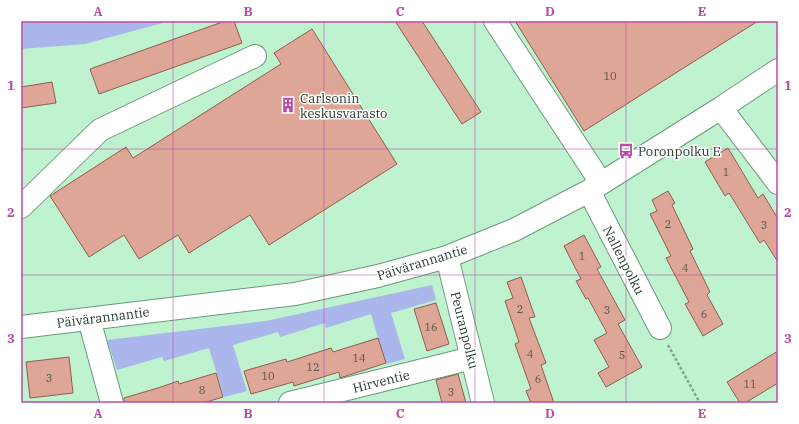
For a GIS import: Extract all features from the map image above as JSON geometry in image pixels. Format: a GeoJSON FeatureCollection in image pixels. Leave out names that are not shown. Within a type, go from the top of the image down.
{"type":"FeatureCollection","features":[{"type":"Feature","properties":{"kind":"street","name":"Nallenpolku"},"geometry":{"type":"LineString","coordinates":[[495,21],[594,172],[595,187],[660,328]]}},
{"type":"Feature","properties":{"kind":"street"},"geometry":{"type":"LineString","coordinates":[[21,207],[100,130],[255,56]]}},
{"type":"Feature","properties":{"kind":"street","name":"Päivärannantie"},"geometry":{"type":"LineString","coordinates":[[21,327],[295,294],[378,276],[447,257],[514,230],[595,187],[722,108],[778,70]]}},
{"type":"Feature","properties":{"kind":"street"},"geometry":{"type":"LineString","coordinates":[[722,108],[778,183]]}},
{"type":"Feature","properties":{"kind":"street","name":"Peuranpolku"},"geometry":{"type":"LineString","coordinates":[[447,257],[483,403]]}},
{"type":"Feature","properties":{"kind":"street"},"geometry":{"type":"LineString","coordinates":[[89,319],[112,403]]}},
{"type":"Feature","properties":{"kind":"street","name":"Hirventie"},"geometry":{"type":"LineString","coordinates":[[290,403],[472,358]]}},
{"type":"Feature","properties":{"kind":"path"},"geometry":{"type":"LineString","coordinates":[[660,328],[700,403]]}},
{"type":"Feature","properties":{"kind":"shaded area"},"geometry":{"type":"Polygon","coordinates":[[[21,21],[170,21],[85,44],[21,49],[21,21]]]}},
{"type":"Feature","properties":{"kind":"shaded area"},"geometry":{"type":"Polygon","coordinates":[[[432,285],[436,300],[391,313],[405,359],[386,364],[371,314],[326,328],[325,323],[280,337],[278,332],[233,345],[247,391],[224,397],[209,348],[164,361],[162,357],[117,370],[107,340],[266,321],[432,285]]]}},
{"type":"Feature","properties":{"kind":"building"},"geometry":{"type":"Polygon","coordinates":[[[225,21],[234,21],[242,43],[99,94],[90,69],[225,21]]]}},
{"type":"Feature","properties":{"kind":"building"},"geometry":{"type":"Polygon","coordinates":[[[395,21],[422,21],[481,112],[462,124],[395,21]]]}},
{"type":"Feature","properties":{"kind":"building"},"geometry":{"type":"Polygon","coordinates":[[[515,21],[758,21],[584,131],[515,21]]]}},
{"type":"Feature","properties":{"kind":"building","name":"Carlsonin keskusvarasto"},"geometry":{"type":"Polygon","coordinates":[[[312,29],[397,164],[269,245],[250,215],[189,253],[178,235],[139,259],[124,235],[89,257],[50,196],[126,147],[133,158],[281,64],[274,53],[312,29]]]}},
{"type":"Feature","properties":{"kind":"building"},"geometry":{"type":"Polygon","coordinates":[[[52,82],[56,103],[21,108],[21,87],[52,82]]]}},
{"type":"Feature","properties":{"kind":"building"},"geometry":{"type":"Polygon","coordinates":[[[728,148],[758,198],[763,194],[778,219],[778,262],[764,240],[760,243],[729,193],[725,196],[705,162],[728,148]]]}},
{"type":"Feature","properties":{"kind":"building"},"geometry":{"type":"Polygon","coordinates":[[[668,191],[675,203],[672,205],[693,249],[690,251],[710,292],[707,295],[723,324],[703,336],[685,304],[689,302],[666,258],[671,256],[650,214],[657,211],[652,200],[668,191]]]}},
{"type":"Feature","properties":{"kind":"building"},"geometry":{"type":"Polygon","coordinates":[[[584,235],[601,267],[597,269],[625,320],[618,324],[642,367],[606,387],[598,373],[609,367],[594,340],[607,333],[588,298],[586,299],[576,281],[581,279],[564,246],[584,235]]]}},
{"type":"Feature","properties":{"kind":"building"},"geometry":{"type":"Polygon","coordinates":[[[521,277],[535,317],[529,318],[546,363],[541,365],[554,403],[531,403],[526,391],[531,389],[515,344],[519,342],[505,301],[513,298],[507,282],[521,277]]]}},
{"type":"Feature","properties":{"kind":"building"},"geometry":{"type":"Polygon","coordinates":[[[436,303],[449,344],[427,351],[414,309],[436,303]]]}},
{"type":"Feature","properties":{"kind":"building"},"geometry":{"type":"Polygon","coordinates":[[[378,338],[386,363],[340,378],[339,372],[294,386],[293,382],[251,394],[244,371],[286,359],[287,362],[331,348],[333,352],[378,338]]]}},
{"type":"Feature","properties":{"kind":"building"},"geometry":{"type":"Polygon","coordinates":[[[778,351],[778,383],[745,403],[740,403],[727,382],[778,351]]]}},
{"type":"Feature","properties":{"kind":"building"},"geometry":{"type":"Polygon","coordinates":[[[69,357],[73,393],[30,398],[26,362],[69,357]]]}},
{"type":"Feature","properties":{"kind":"building"},"geometry":{"type":"Polygon","coordinates":[[[216,373],[223,397],[203,403],[124,403],[124,398],[178,381],[179,384],[216,373]]]}},
{"type":"Feature","properties":{"kind":"building"},"geometry":{"type":"Polygon","coordinates":[[[458,374],[466,403],[442,403],[436,380],[458,374]]]}},
{"type":"Feature","properties":{"kind":"place","name":"Carlsonin keskusvarasto"},"geometry":{"type":"Point","coordinates":[288,105]}},
{"type":"Feature","properties":{"kind":"place","name":"Poronpolku E"},"geometry":{"type":"Point","coordinates":[626,151]}}]}
